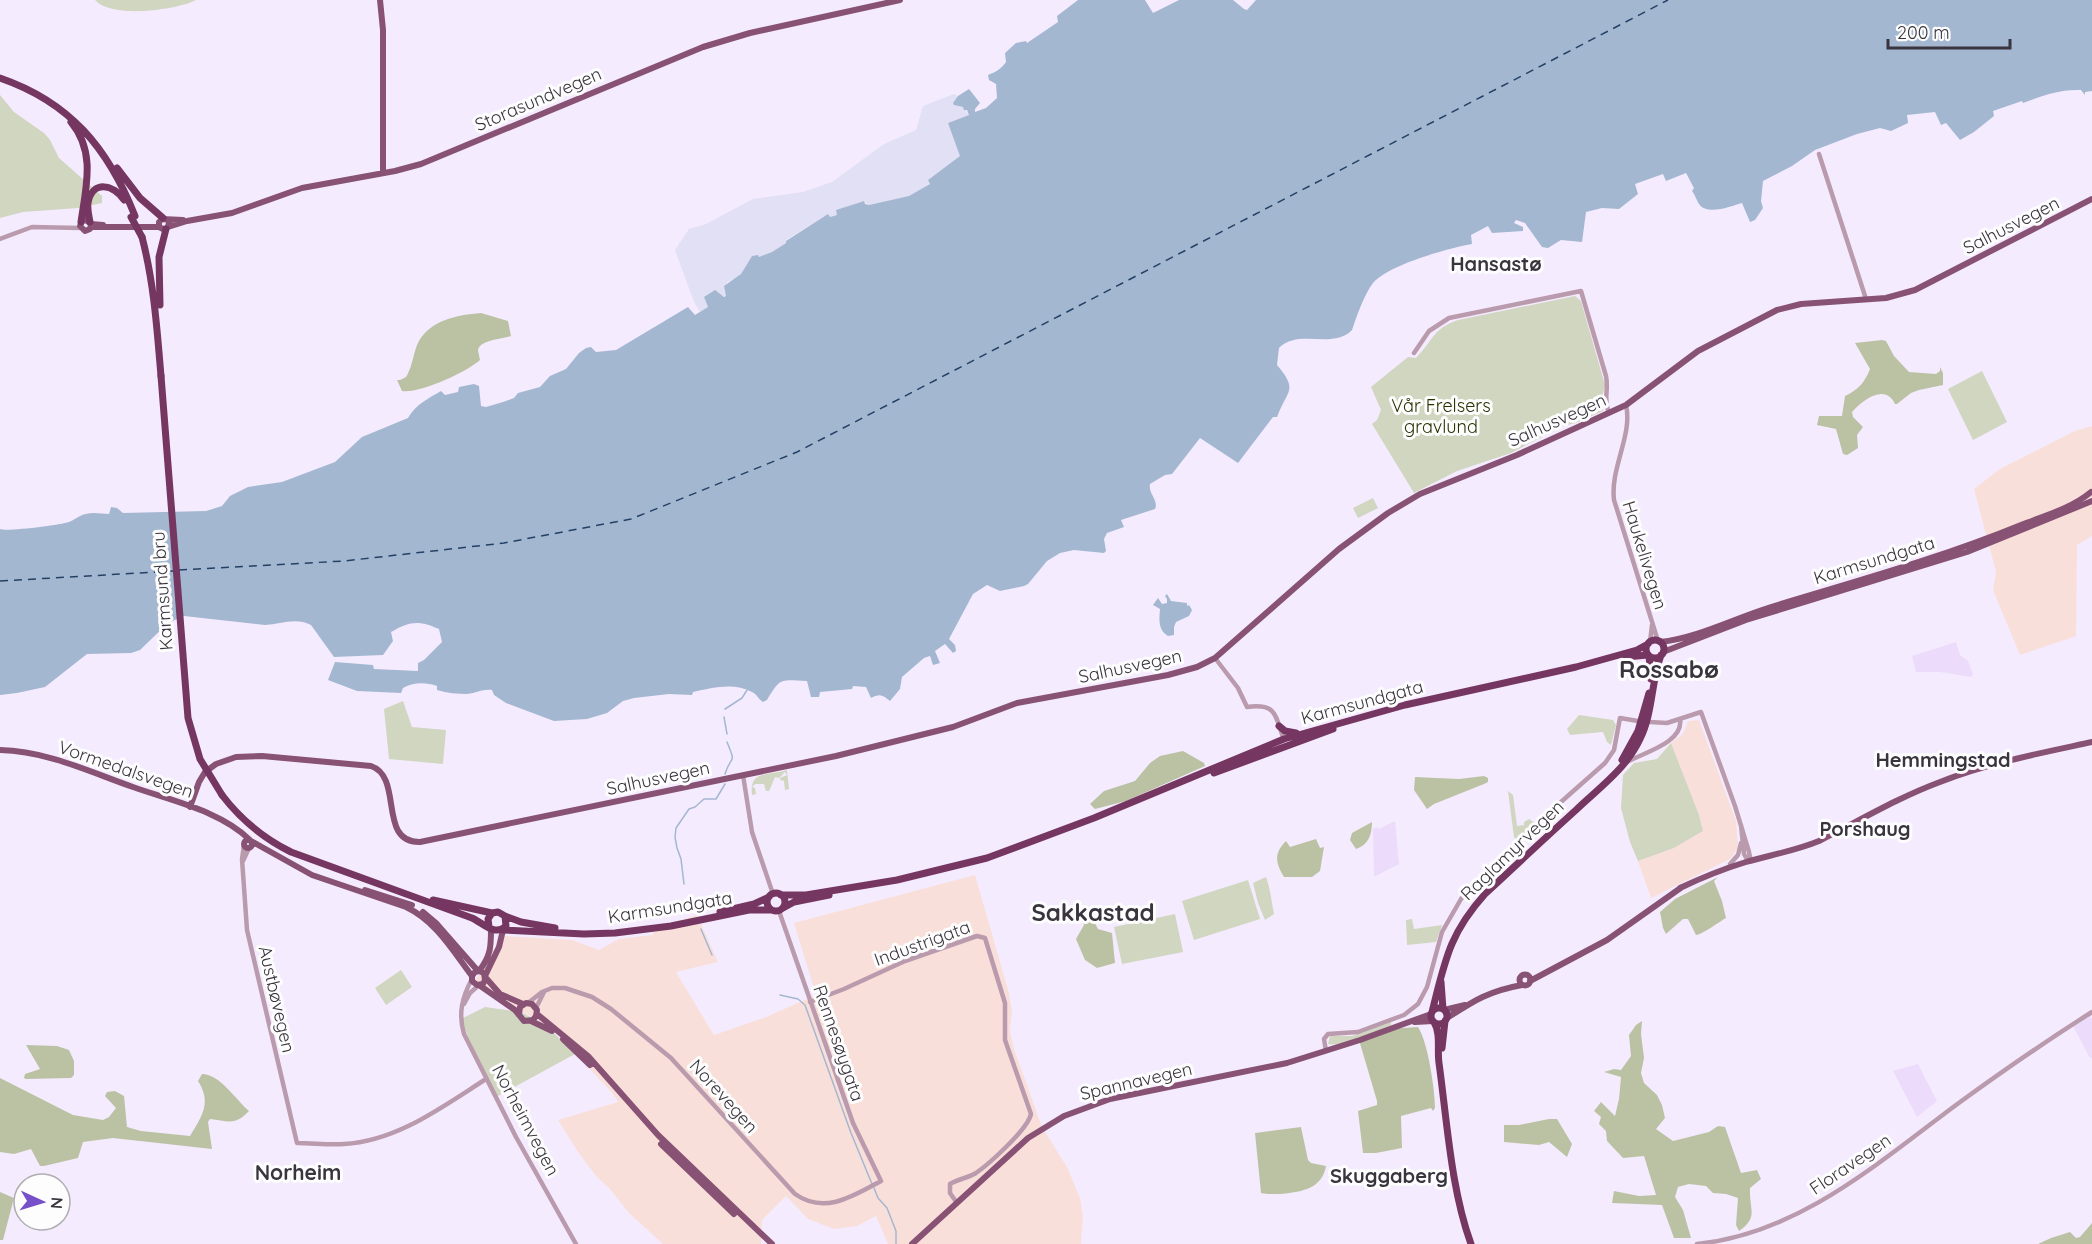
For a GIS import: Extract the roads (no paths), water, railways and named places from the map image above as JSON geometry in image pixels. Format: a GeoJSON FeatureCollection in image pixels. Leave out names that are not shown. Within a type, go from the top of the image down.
{"type":"FeatureCollection","features":[{"type":"Feature","properties":{"kind":"highway"},"geometry":{"type":"LineString","coordinates":[[0,78],[28,89],[55,105],[97,140],[134,191],[164,224],[159,257],[160,323],[157,331]]}},
{"type":"Feature","properties":{"kind":"highway"},"geometry":{"type":"LineString","coordinates":[[55,105],[77,130],[86,152],[88,184],[80,225]]}},
{"type":"Feature","properties":{"kind":"highway"},"geometry":{"type":"LineString","coordinates":[[88,134],[105,156],[123,188],[142,237],[153,283],[157,331]]}},
{"type":"Feature","properties":{"kind":"highway"},"geometry":{"type":"LineString","coordinates":[[105,156],[107,166],[133,216]]}},
{"type":"Feature","properties":{"kind":"highway"},"geometry":{"type":"LineString","coordinates":[[90,224],[88,202],[96,190],[111,187],[123,198]]}},
{"type":"Feature","properties":{"kind":"highway","name":"Karmsund bru"},"geometry":{"type":"LineString","coordinates":[[157,331],[188,718],[200,759],[222,795],[250,826],[283,848],[313,862],[386,887]]}},
{"type":"Feature","properties":{"kind":"highway"},"geometry":{"type":"LineString","coordinates":[[1654,642],[1663,646],[1662,654],[1657,658],[1649,656],[1646,650],[1654,642]]}},
{"type":"Feature","properties":{"kind":"highway","name":"Karmsundgata"},"geometry":{"type":"LineString","coordinates":[[503,930],[584,934],[615,933],[671,926],[749,910],[777,910],[794,902],[987,858],[1102,817],[1307,732],[1406,705],[1576,667],[1631,652],[1654,642]]}},
{"type":"Feature","properties":{"kind":"highway","name":"Raglamyrvegen"},"geometry":{"type":"LineString","coordinates":[[1471,1244],[1459,1199],[1441,1074],[1438,1033],[1433,1017],[1442,968],[1456,933],[1477,903],[1625,763],[1647,721],[1662,654]]}},
{"type":"Feature","properties":{"kind":"highway","name":"Karmsundgata"},"geometry":{"type":"LineString","coordinates":[[1285,742],[1405,708],[1567,673],[1616,659],[1649,656]]}},
{"type":"Feature","properties":{"kind":"highway","name":"Raglamyrvegen"},"geometry":{"type":"LineString","coordinates":[[1596,792],[1635,746],[1650,688],[1652,669],[1649,656]]}},
{"type":"Feature","properties":{"kind":"highway"},"geometry":{"type":"LineString","coordinates":[[1279,726],[1291,733],[1307,732]]}},
{"type":"Feature","properties":{"kind":"highway","name":"Karmsundgata"},"geometry":{"type":"LineString","coordinates":[[505,916],[551,928],[615,930],[689,919],[753,904],[771,895],[806,895],[897,880]]}},
{"type":"Feature","properties":{"kind":"highway"},"geometry":{"type":"LineString","coordinates":[[386,887],[456,907],[498,912],[505,916],[507,924],[503,930],[497,931],[471,918],[386,887]]}},
{"type":"Feature","properties":{"kind":"highway"},"geometry":{"type":"LineString","coordinates":[[771,895],[766,903],[777,910],[785,902],[781,895]]}},
{"type":"Feature","properties":{"kind":"highway"},"geometry":{"type":"LineString","coordinates":[[490,928],[488,919],[492,913]]}},
{"type":"Feature","properties":{"kind":"highway","name":"Raglamyrvegen"},"geometry":{"type":"LineString","coordinates":[[1441,1074],[1446,1020],[1442,968]]}},
{"type":"Feature","properties":{"kind":"highway"},"geometry":{"type":"LineString","coordinates":[[1444,1009],[1436,1008],[1433,1017],[1441,1024],[1446,1020]]}},
{"type":"Feature","properties":{"kind":"main road"},"geometry":{"type":"LineString","coordinates":[[380,0],[383,21],[383,173]]}},
{"type":"Feature","properties":{"kind":"main road","name":"Storasundvegen"},"geometry":{"type":"LineString","coordinates":[[80,225],[86,220],[90,224],[107,227],[187,221],[232,213],[302,188],[414,166],[710,44],[757,31],[900,0]]}},
{"type":"Feature","properties":{"kind":"main road","name":"Salhusvegen"},"geometry":{"type":"LineString","coordinates":[[190,807],[199,784],[222,762],[236,757],[252,756],[358,764],[375,767],[385,775],[398,831],[403,837],[417,842],[836,756],[941,730],[1017,703],[1168,675],[1197,667],[1215,658],[1339,549],[1388,513],[1427,490],[1517,454],[1626,405],[1698,351],[1777,310],[1801,304],[1892,296],[1926,286],[2092,200]]}},
{"type":"Feature","properties":{"kind":"main road","name":"Karmsundgata"},"geometry":{"type":"LineString","coordinates":[[1654,642],[1680,639],[1762,610],[1945,554],[2092,495]]}},
{"type":"Feature","properties":{"kind":"main road","name":"Karmsundgata"},"geometry":{"type":"LineString","coordinates":[[1662,654],[1752,618],[1967,552],[2092,495]]}},
{"type":"Feature","properties":{"kind":"main road"},"geometry":{"type":"LineString","coordinates":[[1529,978],[1588,952],[1680,888],[1730,864],[1794,850],[1819,841],[1895,801],[1941,781],[2007,761],[2092,742]]}},
{"type":"Feature","properties":{"kind":"main road","name":"Vormedalsvegen"},"geometry":{"type":"LineString","coordinates":[[0,750],[25,752],[52,758],[190,807],[237,829],[248,844]]}},
{"type":"Feature","properties":{"kind":"main road"},"geometry":{"type":"LineString","coordinates":[[248,844],[264,848],[302,870],[419,914],[448,943],[474,983],[489,990],[524,1021],[531,1021],[550,1030],[582,1056],[669,1153],[767,1244]]}},
{"type":"Feature","properties":{"kind":"main road"},"geometry":{"type":"LineString","coordinates":[[1680,888],[1748,859]]}},
{"type":"Feature","properties":{"kind":"main road"},"geometry":{"type":"LineString","coordinates":[[344,886],[372,892],[419,909],[436,923],[500,994],[512,1001],[526,1004],[536,1011],[588,1056],[658,1135],[772,1244]]}},
{"type":"Feature","properties":{"kind":"main road"},"geometry":{"type":"LineString","coordinates":[[472,978],[486,962],[491,951],[490,928]]}},
{"type":"Feature","properties":{"kind":"main road"},"geometry":{"type":"LineString","coordinates":[[479,985],[484,982],[499,947],[503,930]]}},
{"type":"Feature","properties":{"kind":"main road"},"geometry":{"type":"LineString","coordinates":[[1444,1009],[1466,1005],[1500,989],[1523,974],[1529,978]]}},
{"type":"Feature","properties":{"kind":"main road"},"geometry":{"type":"LineString","coordinates":[[1519,978],[1522,985]]}},
{"type":"Feature","properties":{"kind":"main road"},"geometry":{"type":"LineString","coordinates":[[1500,989],[1526,986],[1529,978]]}},
{"type":"Feature","properties":{"kind":"main road"},"geometry":{"type":"LineString","coordinates":[[519,1015],[519,1010],[526,1004]]}},
{"type":"Feature","properties":{"kind":"main road"},"geometry":{"type":"LineString","coordinates":[[1446,1020],[1466,1005]]}},
{"type":"Feature","properties":{"kind":"main road"},"geometry":{"type":"LineString","coordinates":[[531,1021],[536,1011]]}},
{"type":"Feature","properties":{"kind":"main road","name":"Spannavegen"},"geometry":{"type":"LineString","coordinates":[[912,1244],[1029,1138],[1048,1124],[1072,1112],[1110,1100],[1259,1069],[1326,1051],[1408,1023],[1433,1017]]}},
{"type":"Feature","properties":{"kind":"street"},"geometry":{"type":"LineString","coordinates":[[1819,154],[1866,299]]}},
{"type":"Feature","properties":{"kind":"street"},"geometry":{"type":"LineString","coordinates":[[0,238],[32,227],[80,225]]}},
{"type":"Feature","properties":{"kind":"street"},"geometry":{"type":"LineString","coordinates":[[1414,353],[1429,331],[1449,318],[1581,291],[1606,376],[1608,390],[1605,401],[1609,413]]}},
{"type":"Feature","properties":{"kind":"street","name":"Haukelivegen"},"geometry":{"type":"LineString","coordinates":[[1626,405],[1628,416],[1614,493],[1652,625],[1654,642]]}},
{"type":"Feature","properties":{"kind":"street"},"geometry":{"type":"LineString","coordinates":[[1215,658],[1238,688],[1247,707],[1263,705],[1270,709],[1285,742]]}},
{"type":"Feature","properties":{"kind":"street"},"geometry":{"type":"LineString","coordinates":[[1650,723],[1667,723],[1701,712],[1741,825],[1748,859]]}},
{"type":"Feature","properties":{"kind":"street"},"geometry":{"type":"LineString","coordinates":[[1326,1051],[1324,1039],[1328,1034],[1358,1032],[1404,1015],[1418,1004],[1427,987],[1442,932],[1461,899],[1544,817],[1605,764],[1614,750],[1620,718],[1638,721]]}},
{"type":"Feature","properties":{"kind":"street"},"geometry":{"type":"LineString","coordinates":[[1625,763],[1645,755],[1678,734],[1681,728],[1680,719]]}},
{"type":"Feature","properties":{"kind":"street"},"geometry":{"type":"LineString","coordinates":[[1635,746],[1651,751]]}},
{"type":"Feature","properties":{"kind":"street"},"geometry":{"type":"LineString","coordinates":[[1635,746],[1645,755]]}},
{"type":"Feature","properties":{"kind":"street"},"geometry":{"type":"LineString","coordinates":[[743,775],[751,826],[771,895]]}},
{"type":"Feature","properties":{"kind":"street"},"geometry":{"type":"LineString","coordinates":[[1741,825],[1748,859]]}},
{"type":"Feature","properties":{"kind":"street"},"geometry":{"type":"LineString","coordinates":[[1730,864],[1738,855],[1742,838]]}},
{"type":"Feature","properties":{"kind":"street","name":"Austbøvegen"},"geometry":{"type":"LineString","coordinates":[[248,844],[242,858],[248,935],[297,1143],[345,1144],[375,1139],[415,1123],[443,1108],[486,1079]]}},
{"type":"Feature","properties":{"kind":"street","name":"Rennesøygata"},"geometry":{"type":"LineString","coordinates":[[777,910],[853,1123],[881,1181]]}},
{"type":"Feature","properties":{"kind":"street","name":"Industrigata"},"geometry":{"type":"LineString","coordinates":[[810,1002],[905,961],[977,936],[985,938],[1005,1004],[1005,1040],[1030,1119],[1024,1128],[984,1167],[950,1184],[950,1193],[957,1203]]}},
{"type":"Feature","properties":{"kind":"street","name":"Norheimvegen"},"geometry":{"type":"LineString","coordinates":[[472,978],[462,1000],[461,1022],[464,1034],[519,1143],[576,1244]]}},
{"type":"Feature","properties":{"kind":"street"},"geometry":{"type":"LineString","coordinates":[[462,1006],[470,993],[479,985]]}},
{"type":"Feature","properties":{"kind":"street","name":"Norevegen"},"geometry":{"type":"LineString","coordinates":[[544,992],[557,987],[579,991],[600,1001],[624,1019],[671,1058],[790,1190],[802,1199],[817,1204],[837,1203],[881,1181]]}},
{"type":"Feature","properties":{"kind":"street"},"geometry":{"type":"LineString","coordinates":[[526,1004],[544,992]]}},
{"type":"Feature","properties":{"kind":"street"},"geometry":{"type":"LineString","coordinates":[[536,1011],[544,992]]}},
{"type":"Feature","properties":{"kind":"street","name":"Floravegen"},"geometry":{"type":"LineString","coordinates":[[1697,1244],[1755,1232],[1807,1209],[1894,1152],[2002,1073],[2092,1012]]}},
{"type":"Feature","properties":{"kind":"street"},"geometry":{"type":"LineString","coordinates":[[918,1238],[924,1244]]}},
{"type":"Feature","properties":{"kind":"waterway"},"geometry":{"type":"LineString","coordinates":[[725,709],[742,698],[747,690]]}},
{"type":"Feature","properties":{"kind":"waterway"},"geometry":{"type":"LineString","coordinates":[[724,717],[727,734]]}},
{"type":"Feature","properties":{"kind":"waterway"},"geometry":{"type":"LineString","coordinates":[[725,774],[732,760],[727,742]]}},
{"type":"Feature","properties":{"kind":"waterway"},"geometry":{"type":"LineString","coordinates":[[684,884],[675,837],[676,828],[689,809],[704,799],[716,799],[725,784]]}},
{"type":"Feature","properties":{"kind":"waterway"},"geometry":{"type":"LineString","coordinates":[[701,929],[712,955]]}},
{"type":"Feature","properties":{"kind":"waterway"},"geometry":{"type":"LineString","coordinates":[[780,995],[798,999],[805,1005],[872,1184]]}},
{"type":"Feature","properties":{"kind":"waterway"},"geometry":{"type":"LineString","coordinates":[[874,1188],[878,1198],[887,1208],[896,1231],[896,1244]]}},
{"type":"Feature","properties":{"kind":"district","name":"Hansastø"},"geometry":{"type":"Point","coordinates":[1496,263]}},
{"type":"Feature","properties":{"kind":"district","name":"Rossabø"},"geometry":{"type":"Point","coordinates":[1669,669]}},
{"type":"Feature","properties":{"kind":"district","name":"Hemmingstad"},"geometry":{"type":"Point","coordinates":[1943,759]}},
{"type":"Feature","properties":{"kind":"district","name":"Porshaug"},"geometry":{"type":"Point","coordinates":[1865,828]}},
{"type":"Feature","properties":{"kind":"district","name":"Sakkastad"},"geometry":{"type":"Point","coordinates":[1093,912]}},
{"type":"Feature","properties":{"kind":"district","name":"Norheim"},"geometry":{"type":"Point","coordinates":[298,1172]}},
{"type":"Feature","properties":{"kind":"district","name":"Skuggaberg"},"geometry":{"type":"Point","coordinates":[1389,1175]}},
{"type":"Feature","properties":{"kind":"park label","name":"Vår Frelsers gravlund"},"geometry":{"type":"Point","coordinates":[1441,415]}}]}
